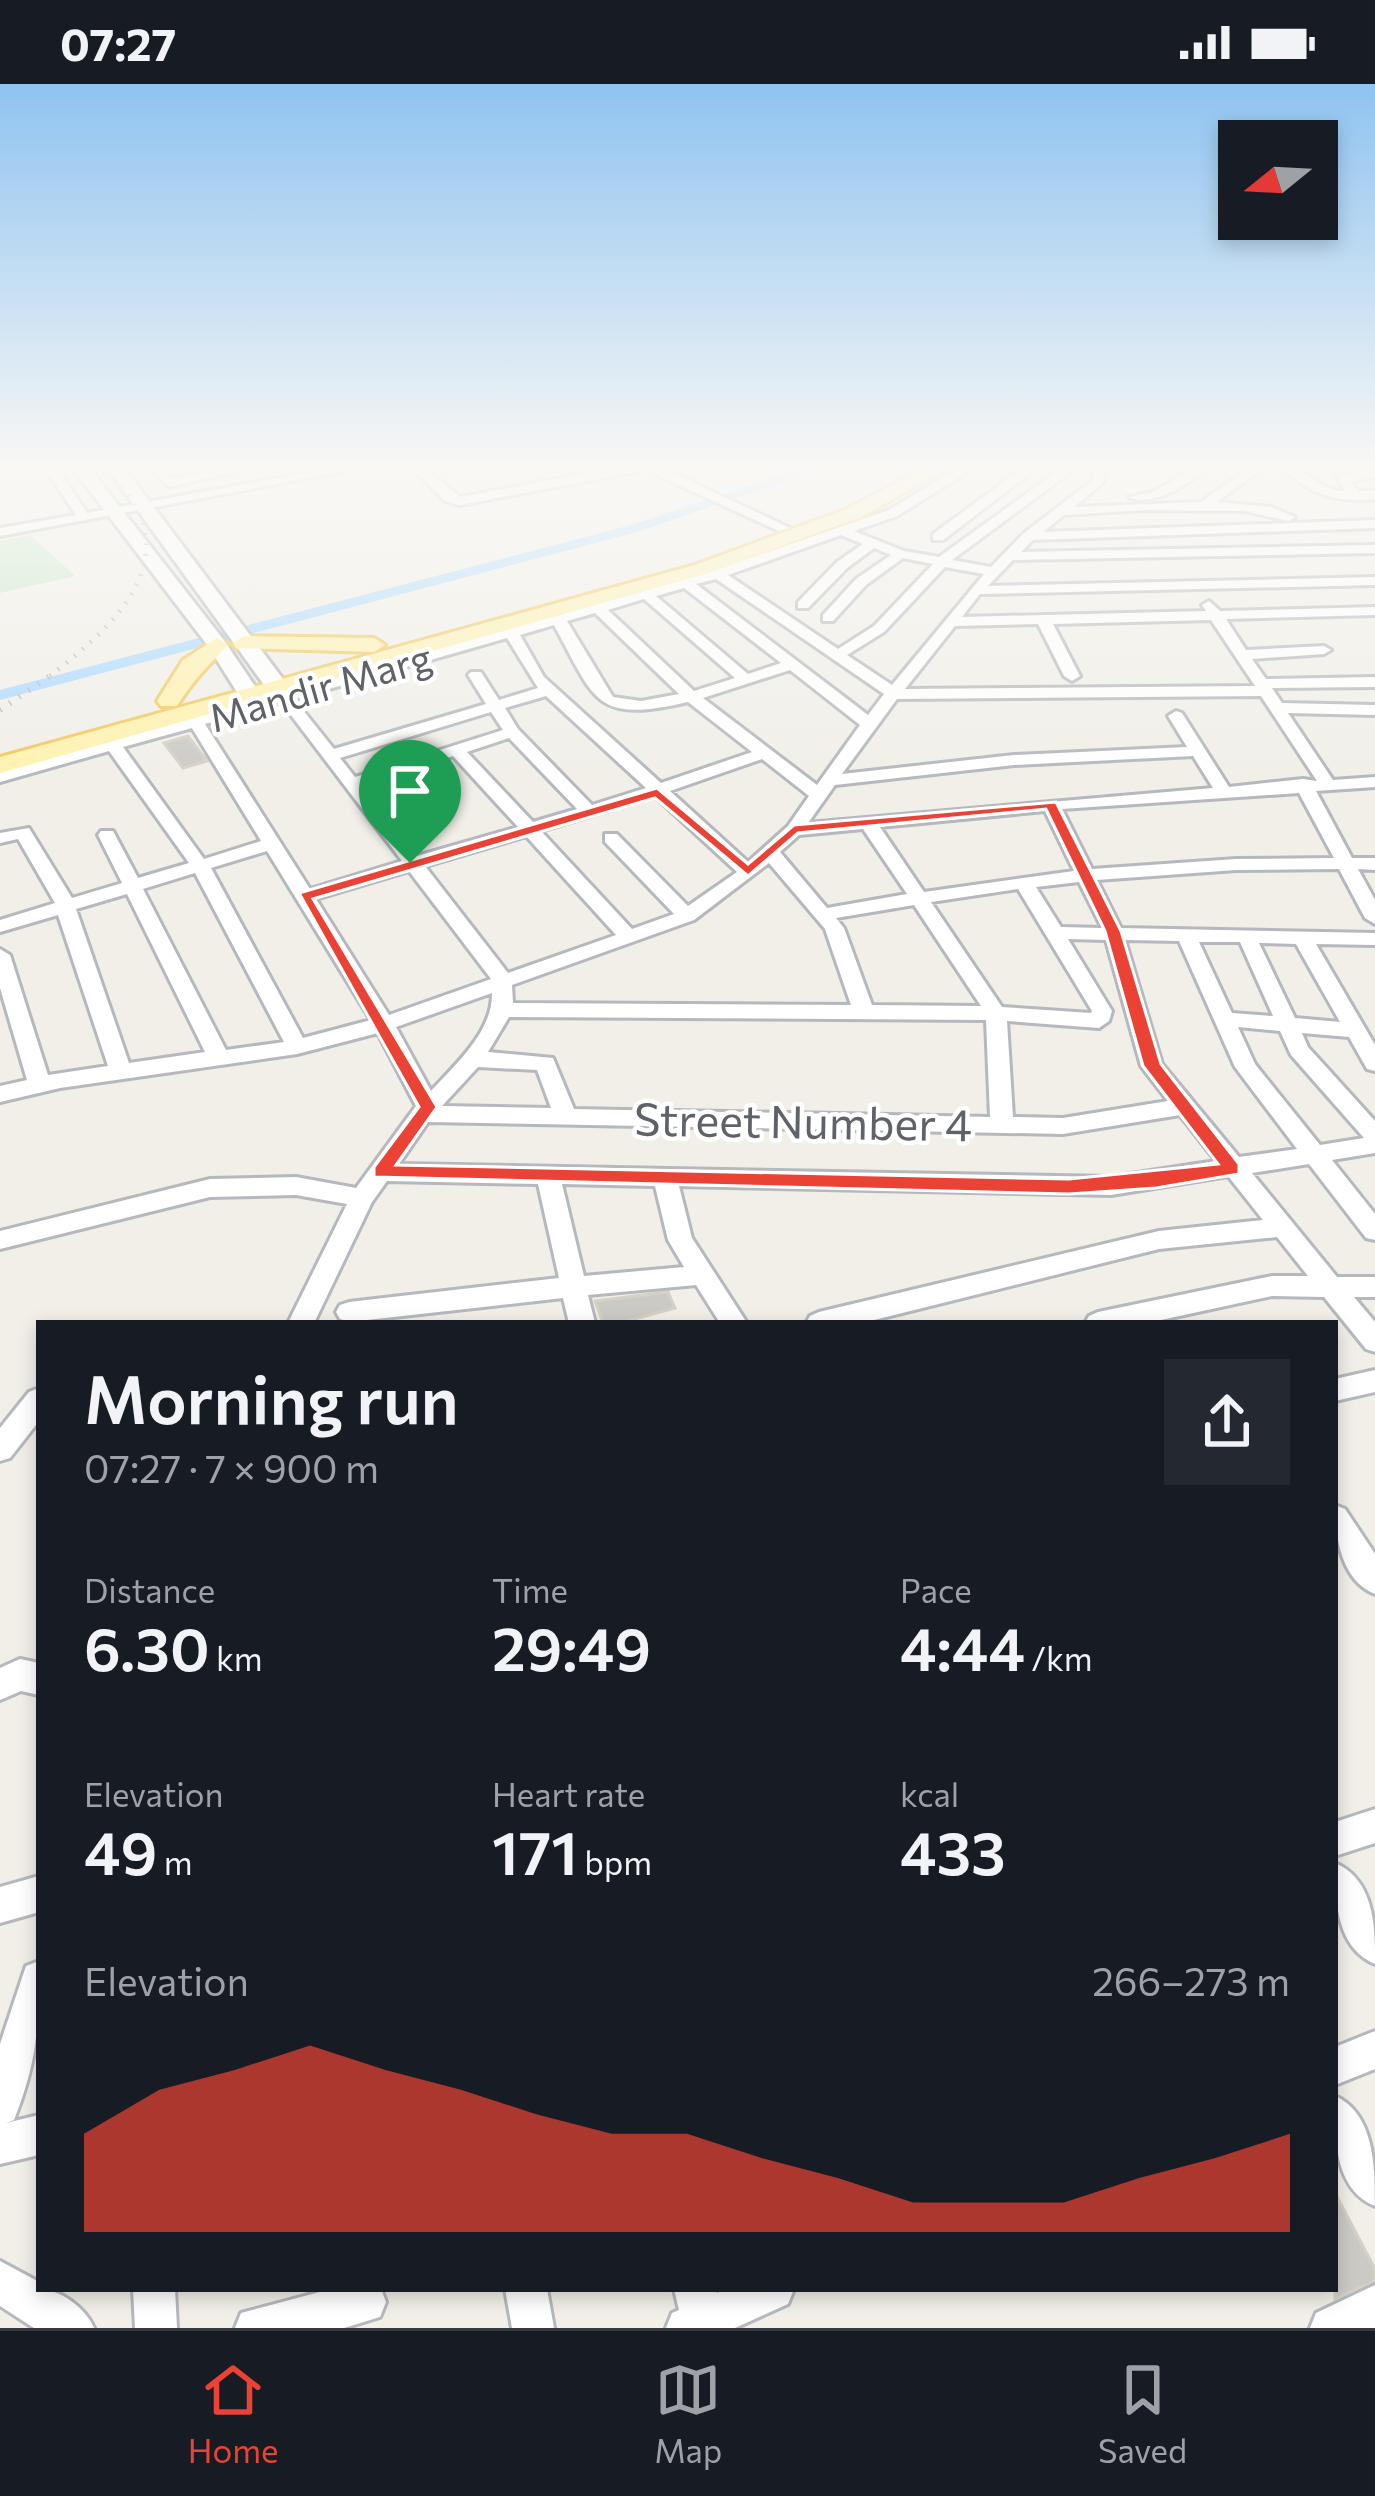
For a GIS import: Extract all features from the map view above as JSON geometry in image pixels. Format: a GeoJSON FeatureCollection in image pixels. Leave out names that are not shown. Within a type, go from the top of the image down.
{"type":"FeatureCollection","features":[{"type":"Feature","properties":{"kind":"main road"},"geometry":{"type":"LineString","coordinates":[[157,570],[245,688]]}},
{"type":"Feature","properties":{"kind":"main road"},"geometry":{"type":"LineString","coordinates":[[192,570],[276,686]]}},
{"type":"Feature","properties":{"kind":"main road"},"geometry":{"type":"LineString","coordinates":[[276,686],[374,644],[622,570]]}},
{"type":"Feature","properties":{"kind":"main road"},"geometry":{"type":"LineString","coordinates":[[0,765],[110,741],[245,688],[276,686],[699,570]]}},
{"type":"Feature","properties":{"kind":"main road"},"geometry":{"type":"LineString","coordinates":[[244,643],[374,644]]}},
{"type":"Feature","properties":{"kind":"main road"},"geometry":{"type":"LineString","coordinates":[[185,712],[191,665],[216,644]]}},
{"type":"Feature","properties":{"kind":"main road"},"geometry":{"type":"LineString","coordinates":[[0,745],[185,712]]}},
{"type":"Feature","properties":{"kind":"street","name":"Mandir Marg"},"geometry":{"type":"LineString","coordinates":[[185,712],[511,632],[730,570]]}},
{"type":"Feature","properties":{"kind":"street"},"geometry":{"type":"LineString","coordinates":[[803,605],[837,570]]}},
{"type":"Feature","properties":{"kind":"street"},"geometry":{"type":"LineString","coordinates":[[828,618],[879,570]]}},
{"type":"Feature","properties":{"kind":"street"},"geometry":{"type":"LineString","coordinates":[[838,655],[879,629],[936,570]]}},
{"type":"Feature","properties":{"kind":"street"},"geometry":{"type":"LineString","coordinates":[[984,570],[995,572]]}},
{"type":"Feature","properties":{"kind":"street"},"geometry":{"type":"LineString","coordinates":[[0,1094],[297,1047],[384,1024],[687,916],[748,872],[794,830],[869,724],[997,570]]}},
{"type":"Feature","properties":{"kind":"street"},"geometry":{"type":"LineString","coordinates":[[1183,570],[1327,783]]}},
{"type":"Feature","properties":{"kind":"street"},"geometry":{"type":"LineString","coordinates":[[876,572],[911,595]]}},
{"type":"Feature","properties":{"kind":"street"},"geometry":{"type":"LineString","coordinates":[[718,574],[894,694],[1375,682]]}},
{"type":"Feature","properties":{"kind":"street"},"geometry":{"type":"LineString","coordinates":[[976,590],[1373,582]]}},
{"type":"Feature","properties":{"kind":"street"},"geometry":{"type":"LineString","coordinates":[[686,583],[869,724]]}},
{"type":"Feature","properties":{"kind":"street"},"geometry":{"type":"LineString","coordinates":[[646,594],[746,680]]}},
{"type":"Feature","properties":{"kind":"street"},"geometry":{"type":"LineString","coordinates":[[598,608],[689,695],[762,754],[824,788],[1013,760],[1196,751]]}},
{"type":"Feature","properties":{"kind":"street"},"geometry":{"type":"LineString","coordinates":[[951,622],[1375,610]]}},
{"type":"Feature","properties":{"kind":"street"},"geometry":{"type":"LineString","coordinates":[[558,619],[607,700],[626,707],[689,695],[788,666]]}},
{"type":"Feature","properties":{"kind":"street"},"geometry":{"type":"LineString","coordinates":[[1042,620],[1072,676]]}},
{"type":"Feature","properties":{"kind":"street"},"geometry":{"type":"LineString","coordinates":[[511,632],[548,690],[748,872]]}},
{"type":"Feature","properties":{"kind":"street"},"geometry":{"type":"LineString","coordinates":[[1242,655],[1324,650]]}},
{"type":"Feature","properties":{"kind":"street"},"geometry":{"type":"LineString","coordinates":[[476,676],[512,731],[587,809]]}},
{"type":"Feature","properties":{"kind":"street"},"geometry":{"type":"LineString","coordinates":[[276,686],[502,980],[503,1010],[473,1059],[425,1111],[362,1198],[303,1320]]}},
{"type":"Feature","properties":{"kind":"street"},"geometry":{"type":"LineString","coordinates":[[328,756],[548,690]]}},
{"type":"Feature","properties":{"kind":"street"},"geometry":{"type":"LineString","coordinates":[[1278,708],[1375,710]]}},
{"type":"Feature","properties":{"kind":"street"},"geometry":{"type":"LineString","coordinates":[[185,712],[384,1024],[425,1111]]}},
{"type":"Feature","properties":{"kind":"street"},"geometry":{"type":"LineString","coordinates":[[1176,716],[1223,791]]}},
{"type":"Feature","properties":{"kind":"street"},"geometry":{"type":"LineString","coordinates":[[349,784],[512,731]]}},
{"type":"Feature","properties":{"kind":"street"},"geometry":{"type":"LineString","coordinates":[[0,777],[110,741],[200,866],[297,1047]]}},
{"type":"Feature","properties":{"kind":"street"},"geometry":{"type":"LineString","coordinates":[[458,752],[628,936]]}},
{"type":"Feature","properties":{"kind":"street"},"geometry":{"type":"LineString","coordinates":[[304,897],[524,827],[657,793],[762,754]]}},
{"type":"Feature","properties":{"kind":"street"},"geometry":{"type":"LineString","coordinates":[[794,830],[1303,784],[1370,782],[1375,800]]}},
{"type":"Feature","properties":{"kind":"street"},"geometry":{"type":"LineString","coordinates":[[1303,784],[1375,918]]}},
{"type":"Feature","properties":{"kind":"street"},"geometry":{"type":"LineString","coordinates":[[1051,805],[1113,931],[1152,1066],[1375,1341]]}},
{"type":"Feature","properties":{"kind":"street"},"geometry":{"type":"LineString","coordinates":[[869,824],[997,1013],[1002,1124]]}},
{"type":"Feature","properties":{"kind":"street"},"geometry":{"type":"LineString","coordinates":[[0,838],[22,832],[65,907],[121,1072]]}},
{"type":"Feature","properties":{"kind":"street"},"geometry":{"type":"LineString","coordinates":[[107,835],[220,1060]]}},
{"type":"Feature","properties":{"kind":"street"},"geometry":{"type":"LineString","coordinates":[[611,838],[687,916]]}},
{"type":"Feature","properties":{"kind":"street"},"geometry":{"type":"LineString","coordinates":[[0,926],[272,844]]}},
{"type":"Feature","properties":{"kind":"street"},"geometry":{"type":"LineString","coordinates":[[770,851],[825,914],[840,940],[864,1013]]}},
{"type":"Feature","properties":{"kind":"street"},"geometry":{"type":"LineString","coordinates":[[825,914],[1086,875],[1180,867],[1375,865]]}},
{"type":"Feature","properties":{"kind":"street"},"geometry":{"type":"LineString","coordinates":[[503,1010],[997,1013],[1090,1022],[1101,1018],[1102,1011],[1024,883]]}},
{"type":"Feature","properties":{"kind":"street"},"geometry":{"type":"LineString","coordinates":[[1054,933],[1375,939]]}},
{"type":"Feature","properties":{"kind":"street"},"geometry":{"type":"LineString","coordinates":[[1185,933],[1246,1067],[1310,1155],[1375,1232]]}},
{"type":"Feature","properties":{"kind":"street"},"geometry":{"type":"LineString","coordinates":[[381,1172],[1090,1186],[1233,1169],[1375,1140],[1311,1067],[1246,935]]}},
{"type":"Feature","properties":{"kind":"street"},"geometry":{"type":"LineString","coordinates":[[1303,937],[1375,1064]]}},
{"type":"Feature","properties":{"kind":"street"},"geometry":{"type":"LineString","coordinates":[[0,955],[40,1085]]}},
{"type":"Feature","properties":{"kind":"street"},"geometry":{"type":"LineString","coordinates":[[1223,1019],[1353,1030]]}},
{"type":"Feature","properties":{"kind":"street"},"geometry":{"type":"LineString","coordinates":[[473,1059],[545,1063],[565,1114]]}},
{"type":"Feature","properties":{"kind":"street","name":"Street Number 4"},"geometry":{"type":"LineString","coordinates":[[425,1111],[1002,1124],[1101,1123],[1183,1107]]}},
{"type":"Feature","properties":{"kind":"street"},"geometry":{"type":"LineString","coordinates":[[548,1174],[581,1320]]}},
{"type":"Feature","properties":{"kind":"street"},"geometry":{"type":"LineString","coordinates":[[665,1178],[680,1240],[732,1320]]}},
{"type":"Feature","properties":{"kind":"street"},"geometry":{"type":"LineString","coordinates":[[0,1240],[210,1188],[296,1186],[362,1198]]}},
{"type":"Feature","properties":{"kind":"street"},"geometry":{"type":"LineString","coordinates":[[831,1320],[1159,1240],[1282,1227]]}},
{"type":"Feature","properties":{"kind":"street"},"geometry":{"type":"LineString","coordinates":[[329,1271],[351,1318],[701,1275]]}},
{"type":"Feature","properties":{"kind":"street"},"geometry":{"type":"LineString","coordinates":[[1111,1320],[1272,1286],[1375,1287]]}},
{"type":"Feature","properties":{"kind":"street"},"geometry":{"type":"LineString","coordinates":[[1338,1389],[1375,1381]]}},
{"type":"Feature","properties":{"kind":"street"},"geometry":{"type":"LineString","coordinates":[[0,1449],[36,1404]]}},
{"type":"Feature","properties":{"kind":"street"},"geometry":{"type":"LineString","coordinates":[[1338,1523],[1375,1580]]}},
{"type":"Feature","properties":{"kind":"street"},"geometry":{"type":"LineString","coordinates":[[0,1684],[20,1675],[36,1678]]}},
{"type":"Feature","properties":{"kind":"street"},"geometry":{"type":"LineString","coordinates":[[1338,1838],[1375,1826]]}},
{"type":"Feature","properties":{"kind":"street"},"geometry":{"type":"LineString","coordinates":[[1338,1886],[1375,1946]]}},
{"type":"Feature","properties":{"kind":"street"},"geometry":{"type":"LineString","coordinates":[[0,1905],[36,1895]]}},
{"type":"Feature","properties":{"kind":"street"},"geometry":{"type":"LineString","coordinates":[[0,2106],[36,1989]]}},
{"type":"Feature","properties":{"kind":"street"},"geometry":{"type":"LineString","coordinates":[[1338,2065],[1375,2050]]}},
{"type":"Feature","properties":{"kind":"street"},"geometry":{"type":"LineString","coordinates":[[1338,2121],[1375,2186]]}},
{"type":"Feature","properties":{"kind":"street"},"geometry":{"type":"LineString","coordinates":[[0,2144],[36,2136]]}},
{"type":"Feature","properties":{"kind":"street"},"geometry":{"type":"LineString","coordinates":[[0,2282],[73,2328]]}},
{"type":"Feature","properties":{"kind":"street"},"geometry":{"type":"LineString","coordinates":[[154,2292],[155,2328]]}},
{"type":"Feature","properties":{"kind":"street"},"geometry":{"type":"LineString","coordinates":[[527,2292],[533,2328]]}},
{"type":"Feature","properties":{"kind":"street"},"geometry":{"type":"LineString","coordinates":[[698,2317],[765,2292]]}},
{"type":"Feature","properties":{"kind":"street"},"geometry":{"type":"LineString","coordinates":[[256,2328],[365,2306]]}},
{"type":"Feature","properties":{"kind":"street"},"geometry":{"type":"LineString","coordinates":[[1331,2328],[1375,2306]]}},
{"type":"Feature","properties":{"kind":"green space"},"geometry":{"type":"Polygon","coordinates":[[[0,570],[68,570],[75,576],[0,593],[0,570]]]}},
{"type":"Feature","properties":{"kind":"building"},"geometry":{"type":"Polygon","coordinates":[[[188,736],[207,761],[183,768],[164,743],[188,736]]]}},
{"type":"Feature","properties":{"kind":"building"},"geometry":{"type":"Polygon","coordinates":[[[668,1292],[675,1308],[631,1320],[602,1320],[595,1301],[668,1292]]]}},
{"type":"Feature","properties":{"kind":"building"},"geometry":{"type":"Polygon","coordinates":[[[1338,2199],[1375,2269],[1375,2281],[1335,2299],[1338,2199]]]}},
{"type":"Feature","properties":{"kind":"waterway"},"geometry":{"type":"LineString","coordinates":[[0,695],[477,570]]}},
{"type":"Feature","properties":{"kind":"railway"},"geometry":{"type":"LineString","coordinates":[[52,674],[118,614],[142,570]]}},
{"type":"Feature","properties":{"kind":"railway"},"geometry":{"type":"LineString","coordinates":[[0,710],[52,674]]}},
{"type":"Feature","properties":{"kind":"route"},"geometry":{"type":"LineString","coordinates":[[657,793],[748,872],[794,830],[1051,805],[1113,931],[1152,1066],[1233,1169],[1111,1186],[381,1172],[428,1107],[384,1024],[304,897],[410,863],[587,809],[657,793]]}}]}
